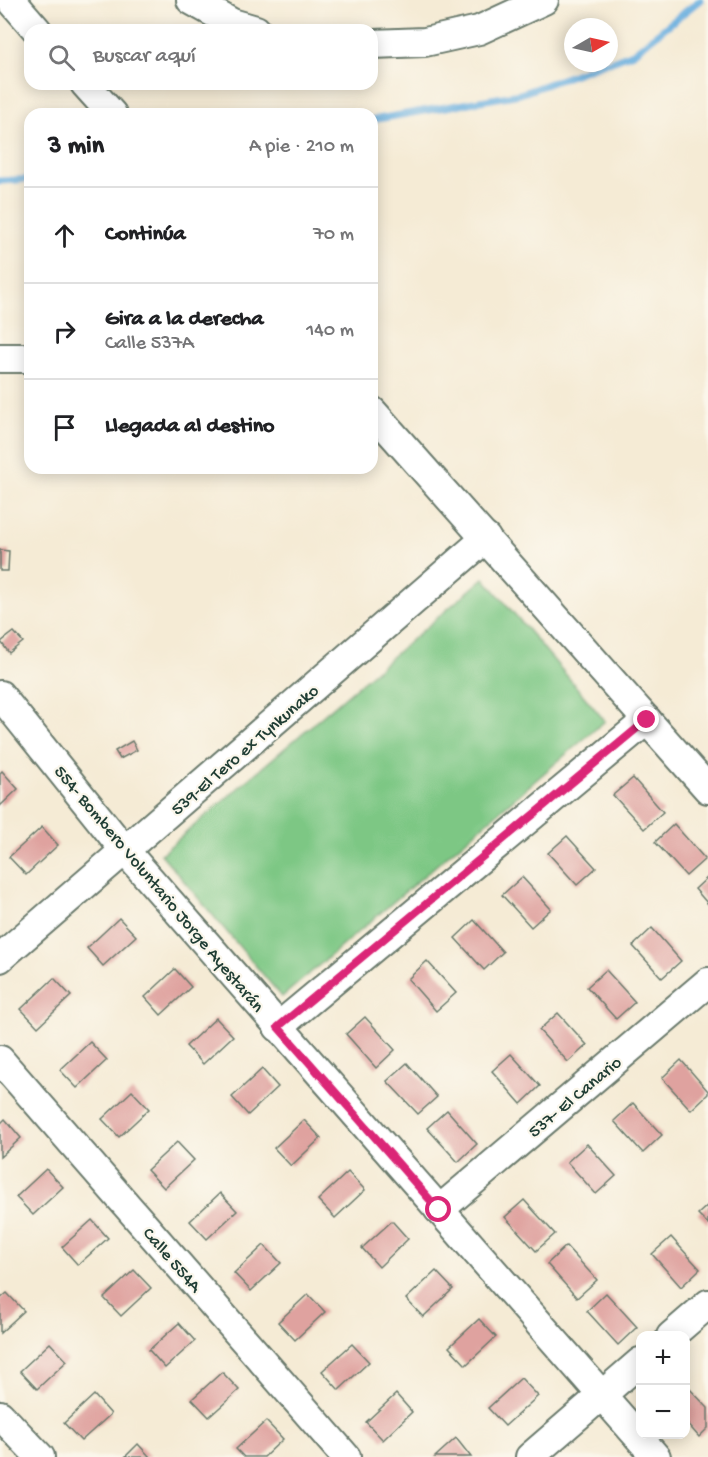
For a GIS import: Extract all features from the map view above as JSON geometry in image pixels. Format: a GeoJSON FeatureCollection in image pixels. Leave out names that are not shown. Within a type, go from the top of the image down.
{"type":"FeatureCollection","features":[{"type":"Feature","properties":{"kind":"street"},"geometry":{"type":"LineString","coordinates":[[11,0],[32,24]]}},
{"type":"Feature","properties":{"kind":"street"},"geometry":{"type":"LineString","coordinates":[[191,0],[235,24]]}},
{"type":"Feature","properties":{"kind":"street"},"geometry":{"type":"LineString","coordinates":[[378,44],[425,42],[479,30],[544,0]]}},
{"type":"Feature","properties":{"kind":"street"},"geometry":{"type":"LineString","coordinates":[[90,90],[107,108]]}},
{"type":"Feature","properties":{"kind":"street"},"geometry":{"type":"LineString","coordinates":[[0,358],[24,358]]}},
{"type":"Feature","properties":{"kind":"street"},"geometry":{"type":"LineString","coordinates":[[378,418],[708,789]]}},
{"type":"Feature","properties":{"kind":"street","name":"539-El Tero ex Tynkunako"},"geometry":{"type":"LineString","coordinates":[[0,958],[126,852],[486,538]]}},
{"type":"Feature","properties":{"kind":"street","name":"554- Bombero Voluntario Jorge Ayestarán"},"geometry":{"type":"LineString","coordinates":[[0,695],[126,852],[656,1457]]}},
{"type":"Feature","properties":{"kind":"street"},"geometry":{"type":"LineString","coordinates":[[278,1027],[647,720]]}},
{"type":"Feature","properties":{"kind":"street","name":"537- El Canario"},"geometry":{"type":"LineString","coordinates":[[439,1210],[708,982]]}},
{"type":"Feature","properties":{"kind":"street","name":"Calle 554A"},"geometry":{"type":"LineString","coordinates":[[0,1060],[346,1457]]}},
{"type":"Feature","properties":{"kind":"street"},"geometry":{"type":"LineString","coordinates":[[676,1331],[708,1304]]}},
{"type":"Feature","properties":{"kind":"street"},"geometry":{"type":"LineString","coordinates":[[530,1457],[636,1365]]}},
{"type":"Feature","properties":{"kind":"street"},"geometry":{"type":"LineString","coordinates":[[0,1415],[40,1457]]}},
{"type":"Feature","properties":{"kind":"green space"},"geometry":{"type":"Polygon","coordinates":[[[484,578],[605,721],[282,997],[161,854],[484,578]]]}},
{"type":"Feature","properties":{"kind":"building"},"geometry":{"type":"Polygon","coordinates":[[[0,550],[9,551],[8,571],[0,571],[0,550]]]}},
{"type":"Feature","properties":{"kind":"building"},"geometry":{"type":"Polygon","coordinates":[[[14,632],[23,642],[9,653],[1,642],[14,632]]]}},
{"type":"Feature","properties":{"kind":"building"},"geometry":{"type":"Polygon","coordinates":[[[132,741],[137,750],[120,759],[115,751],[132,741]]]}},
{"type":"Feature","properties":{"kind":"building"},"geometry":{"type":"Polygon","coordinates":[[[2,771],[18,789],[0,806],[0,773],[2,771]]]}},
{"type":"Feature","properties":{"kind":"building"},"geometry":{"type":"Polygon","coordinates":[[[633,778],[663,812],[644,829],[613,795],[633,778]]]}},
{"type":"Feature","properties":{"kind":"building"},"geometry":{"type":"Polygon","coordinates":[[[674,824],[705,859],[686,876],[655,842],[674,824]]]}},
{"type":"Feature","properties":{"kind":"building"},"geometry":{"type":"Polygon","coordinates":[[[42,827],[58,845],[26,875],[9,857],[42,827]]]}},
{"type":"Feature","properties":{"kind":"building"},"geometry":{"type":"Polygon","coordinates":[[[567,836],[596,868],[577,885],[548,853],[567,836]]]}},
{"type":"Feature","properties":{"kind":"building"},"geometry":{"type":"Polygon","coordinates":[[[522,877],[551,909],[531,927],[502,895],[522,877]]]}},
{"type":"Feature","properties":{"kind":"building"},"geometry":{"type":"Polygon","coordinates":[[[708,877],[708,904],[695,889],[708,877]]]}},
{"type":"Feature","properties":{"kind":"building"},"geometry":{"type":"Polygon","coordinates":[[[119,918],[136,936],[103,966],[87,948],[119,918]]]}},
{"type":"Feature","properties":{"kind":"building"},"geometry":{"type":"Polygon","coordinates":[[[474,920],[503,952],[484,970],[455,938],[474,920]]]}},
{"type":"Feature","properties":{"kind":"building"},"geometry":{"type":"Polygon","coordinates":[[[652,928],[681,961],[662,978],[633,946],[652,928]]]}},
{"type":"Feature","properties":{"kind":"building"},"geometry":{"type":"Polygon","coordinates":[[[427,961],[456,993],[436,1011],[408,979],[427,961]]]}},
{"type":"Feature","properties":{"kind":"building"},"geometry":{"type":"Polygon","coordinates":[[[175,969],[191,987],[161,1015],[145,997],[175,969]]]}},
{"type":"Feature","properties":{"kind":"building"},"geometry":{"type":"Polygon","coordinates":[[[606,970],[635,1002],[616,1019],[587,987],[606,970]]]}},
{"type":"Feature","properties":{"kind":"building"},"geometry":{"type":"Polygon","coordinates":[[[54,978],[71,996],[38,1027],[21,1009],[54,978]]]}},
{"type":"Feature","properties":{"kind":"building"},"geometry":{"type":"Polygon","coordinates":[[[558,1013],[587,1045],[568,1062],[539,1030],[558,1013]]]}},
{"type":"Feature","properties":{"kind":"building"},"geometry":{"type":"Polygon","coordinates":[[[365,1017],[395,1050],[376,1068],[346,1034],[365,1017]]]}},
{"type":"Feature","properties":{"kind":"building"},"geometry":{"type":"Polygon","coordinates":[[[216,1018],[233,1036],[203,1064],[186,1046],[216,1018]]]}},
{"type":"Feature","properties":{"kind":"building"},"geometry":{"type":"Polygon","coordinates":[[[90,1042],[107,1060],[77,1088],[60,1070],[90,1042]]]}},
{"type":"Feature","properties":{"kind":"building"},"geometry":{"type":"Polygon","coordinates":[[[511,1054],[540,1086],[521,1104],[492,1071],[511,1054]]]}},
{"type":"Feature","properties":{"kind":"building"},"geometry":{"type":"Polygon","coordinates":[[[681,1060],[708,1091],[708,1094],[691,1110],[662,1078],[681,1060]]]}},
{"type":"Feature","properties":{"kind":"building"},"geometry":{"type":"Polygon","coordinates":[[[407,1063],[437,1097],[418,1114],[387,1081],[407,1063]]]}},
{"type":"Feature","properties":{"kind":"building"},"geometry":{"type":"Polygon","coordinates":[[[262,1069],[278,1087],[248,1115],[232,1097],[262,1069]]]}},
{"type":"Feature","properties":{"kind":"building"},"geometry":{"type":"Polygon","coordinates":[[[132,1091],[149,1109],[119,1137],[102,1119],[132,1091]]]}},
{"type":"Feature","properties":{"kind":"building"},"geometry":{"type":"Polygon","coordinates":[[[633,1103],[662,1135],[643,1153],[614,1121],[633,1103]]]}},
{"type":"Feature","properties":{"kind":"building"},"geometry":{"type":"Polygon","coordinates":[[[447,1110],[477,1144],[458,1162],[427,1128],[447,1110]]]}},
{"type":"Feature","properties":{"kind":"building"},"geometry":{"type":"Polygon","coordinates":[[[5,1119],[21,1138],[0,1157],[0,1124],[5,1119]]]}},
{"type":"Feature","properties":{"kind":"building"},"geometry":{"type":"Polygon","coordinates":[[[304,1120],[321,1138],[291,1166],[274,1148],[304,1120]]]}},
{"type":"Feature","properties":{"kind":"building"},"geometry":{"type":"Polygon","coordinates":[[[177,1142],[194,1160],[164,1188],[147,1170],[177,1142]]]}},
{"type":"Feature","properties":{"kind":"building"},"geometry":{"type":"Polygon","coordinates":[[[587,1144],[616,1176],[596,1194],[567,1162],[587,1144]]]}},
{"type":"Feature","properties":{"kind":"building"},"geometry":{"type":"Polygon","coordinates":[[[46,1169],[63,1187],[33,1215],[16,1197],[46,1169]]]}},
{"type":"Feature","properties":{"kind":"building"},"geometry":{"type":"Polygon","coordinates":[[[348,1172],[365,1190],[335,1218],[318,1200],[348,1172]]]}},
{"type":"Feature","properties":{"kind":"building"},"geometry":{"type":"Polygon","coordinates":[[[220,1193],[237,1211],[207,1239],[190,1221],[220,1193]]]}},
{"type":"Feature","properties":{"kind":"building"},"geometry":{"type":"Polygon","coordinates":[[[524,1200],[555,1234],[536,1251],[505,1217],[524,1200]]]}},
{"type":"Feature","properties":{"kind":"building"},"geometry":{"type":"Polygon","coordinates":[[[708,1205],[708,1224],[698,1214],[708,1205]]]}},
{"type":"Feature","properties":{"kind":"building"},"geometry":{"type":"Polygon","coordinates":[[[92,1220],[108,1238],[78,1265],[62,1247],[92,1220]]]}},
{"type":"Feature","properties":{"kind":"building"},"geometry":{"type":"Polygon","coordinates":[[[392,1221],[408,1239],[379,1267],[362,1248],[392,1221]]]}},
{"type":"Feature","properties":{"kind":"building"},"geometry":{"type":"Polygon","coordinates":[[[671,1237],[700,1269],[681,1287],[652,1254],[671,1237]]]}},
{"type":"Feature","properties":{"kind":"building"},"geometry":{"type":"Polygon","coordinates":[[[264,1245],[281,1263],[251,1291],[234,1273],[264,1245]]]}},
{"type":"Feature","properties":{"kind":"building"},"geometry":{"type":"Polygon","coordinates":[[[566,1246],[597,1280],[577,1298],[547,1264],[566,1246]]]}},
{"type":"Feature","properties":{"kind":"building"},"geometry":{"type":"Polygon","coordinates":[[[134,1270],[151,1288],[121,1316],[104,1298],[134,1270]]]}},
{"type":"Feature","properties":{"kind":"building"},"geometry":{"type":"Polygon","coordinates":[[[436,1271],[453,1289],[423,1317],[406,1299],[436,1271]]]}},
{"type":"Feature","properties":{"kind":"building"},"geometry":{"type":"Polygon","coordinates":[[[7,1293],[24,1311],[0,1333],[0,1299],[7,1293]]]}},
{"type":"Feature","properties":{"kind":"building"},"geometry":{"type":"Polygon","coordinates":[[[606,1293],[637,1327],[618,1345],[587,1311],[606,1293]]]}},
{"type":"Feature","properties":{"kind":"building"},"geometry":{"type":"Polygon","coordinates":[[[308,1294],[325,1312],[295,1340],[278,1322],[308,1294]]]}},
{"type":"Feature","properties":{"kind":"building"},"geometry":{"type":"Polygon","coordinates":[[[479,1319],[496,1337],[466,1365],[449,1347],[479,1319]]]}},
{"type":"Feature","properties":{"kind":"building"},"geometry":{"type":"Polygon","coordinates":[[[179,1323],[195,1341],[165,1368],[149,1350],[179,1323]]]}},
{"type":"Feature","properties":{"kind":"building"},"geometry":{"type":"Polygon","coordinates":[[[50,1343],[67,1361],[37,1389],[20,1371],[50,1343]]]}},
{"type":"Feature","properties":{"kind":"building"},"geometry":{"type":"Polygon","coordinates":[[[352,1344],[369,1362],[339,1390],[322,1371],[352,1344]]]}},
{"type":"Feature","properties":{"kind":"building"},"geometry":{"type":"Polygon","coordinates":[[[222,1372],[239,1390],[209,1417],[192,1399],[222,1372]]]}},
{"type":"Feature","properties":{"kind":"building"},"geometry":{"type":"Polygon","coordinates":[[[521,1378],[538,1396],[505,1426],[488,1408],[521,1378]]]}},
{"type":"Feature","properties":{"kind":"building"},"geometry":{"type":"Polygon","coordinates":[[[690,1389],[708,1408],[708,1428],[699,1437],[690,1427],[690,1389]]]}},
{"type":"Feature","properties":{"kind":"building"},"geometry":{"type":"Polygon","coordinates":[[[396,1394],[412,1412],[383,1440],[366,1422],[396,1394]]]}},
{"type":"Feature","properties":{"kind":"building"},"geometry":{"type":"Polygon","coordinates":[[[94,1395],[111,1414],[81,1441],[64,1423],[94,1395]]]}},
{"type":"Feature","properties":{"kind":"building"},"geometry":{"type":"Polygon","coordinates":[[[266,1421],[283,1439],[264,1457],[244,1457],[236,1449],[266,1421]]]}},
{"type":"Feature","properties":{"kind":"building"},"geometry":{"type":"Polygon","coordinates":[[[456,1438],[471,1457],[435,1457],[456,1438]]]}},
{"type":"Feature","properties":{"kind":"building"},"geometry":{"type":"Polygon","coordinates":[[[138,1444],[150,1457],[125,1457],[138,1444]]]}},
{"type":"Feature","properties":{"kind":"waterway"},"geometry":{"type":"LineString","coordinates":[[618,59],[633,53],[700,0]]}},
{"type":"Feature","properties":{"kind":"waterway"},"geometry":{"type":"LineString","coordinates":[[378,119],[520,94],[580,72]]}},
{"type":"Feature","properties":{"kind":"waterway"},"geometry":{"type":"LineString","coordinates":[[0,181],[24,179]]}},
{"type":"Feature","properties":{"kind":"route"},"geometry":{"type":"LineString","coordinates":[[439,1210],[278,1027],[647,720]]}}]}
